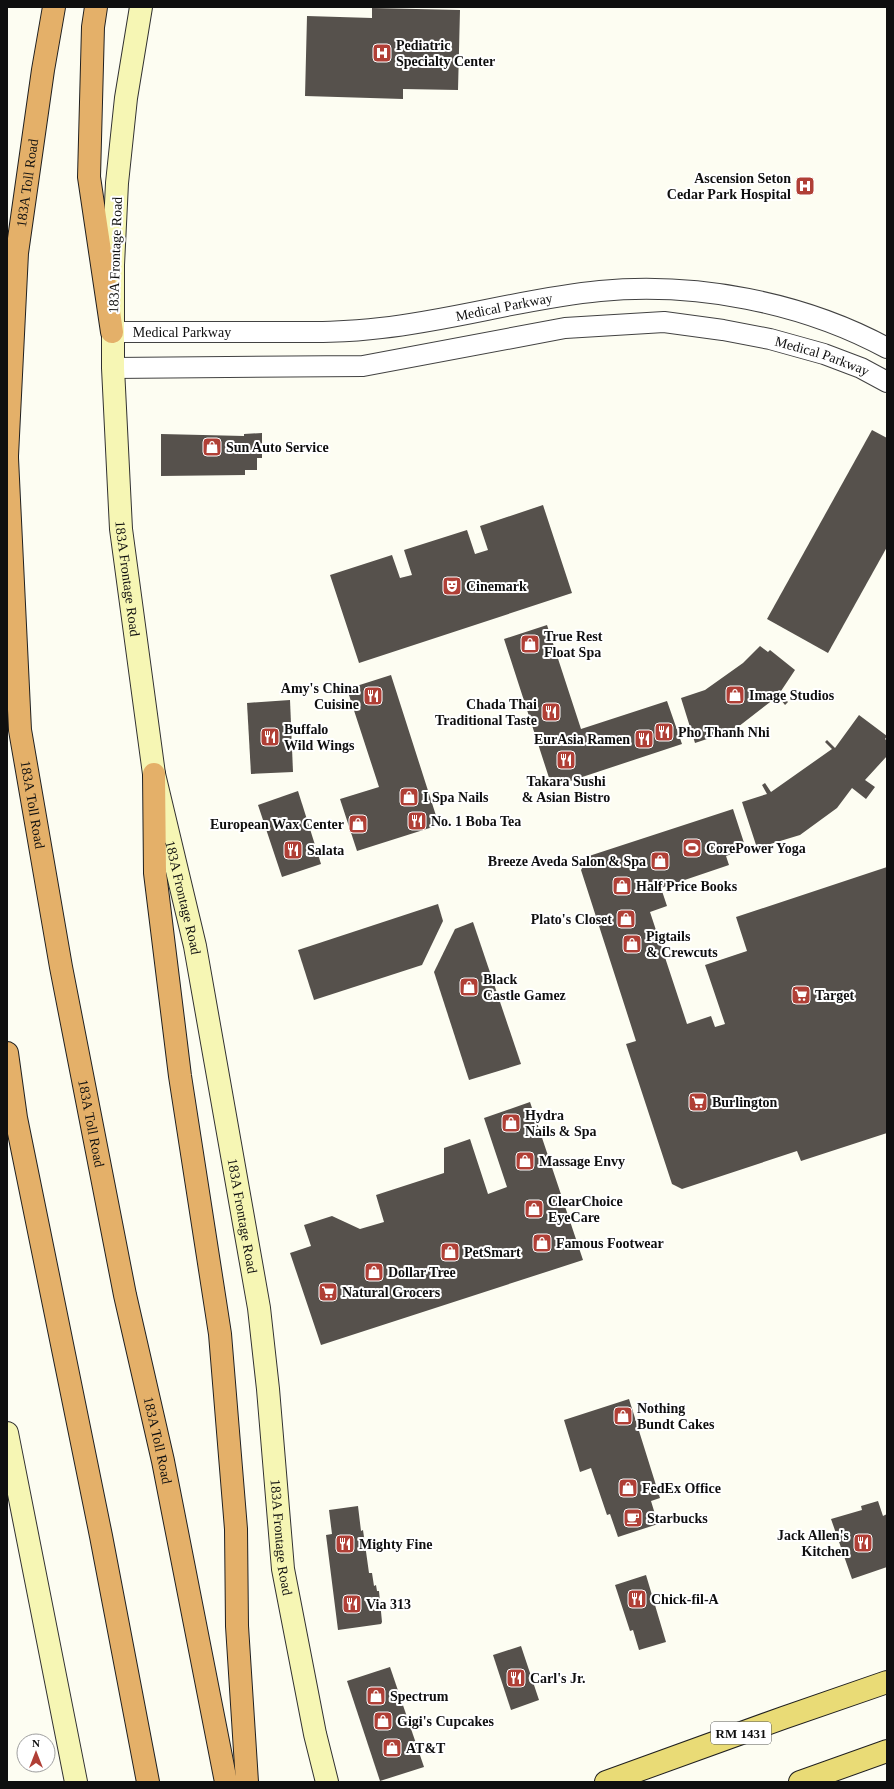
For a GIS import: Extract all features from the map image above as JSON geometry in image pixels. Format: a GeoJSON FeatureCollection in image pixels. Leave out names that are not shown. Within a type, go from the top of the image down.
{"type":"FeatureCollection","features":[{"type":"Feature","properties":{"kind":"highway","name":"183A Toll Road"},"geometry":{"type":"LineString","coordinates":[[54,7],[43,70],[17,253],[7,457],[20,730],[61,967],[125,1295],[163,1461],[224,1772]]}},
{"type":"Feature","properties":{"kind":"highway"},"geometry":{"type":"LineString","coordinates":[[96,7],[93,27],[90,177],[112,332]]}},
{"type":"Feature","properties":{"kind":"highway"},"geometry":{"type":"LineString","coordinates":[[154,774],[155,873],[180,1076],[220,1334],[236,1529],[237,1626],[247,1782]]}},
{"type":"Feature","properties":{"kind":"highway"},"geometry":{"type":"LineString","coordinates":[[7,1053],[16,1118]]}},
{"type":"Feature","properties":{"kind":"highway"},"geometry":{"type":"LineString","coordinates":[[7,1084],[16,1118],[101,1536],[148,1782]]}},
{"type":"Feature","properties":{"kind":"main road","name":"183A Frontage Road"},"geometry":{"type":"LineString","coordinates":[[141,7],[126,98],[117,183],[113,265],[113,368],[121,529],[154,774],[195,946],[259,1308],[268,1389],[283,1569],[315,1734],[327,1782]]}},
{"type":"Feature","properties":{"kind":"main road"},"geometry":{"type":"LineString","coordinates":[[7,1433],[76,1782]]}},
{"type":"Feature","properties":{"kind":"main road","name":"RM 1431"},"geometry":{"type":"LineString","coordinates":[[606,1782],[887,1682]]}},
{"type":"Feature","properties":{"kind":"main road"},"geometry":{"type":"LineString","coordinates":[[313,1782],[315,1734]]}},
{"type":"Feature","properties":{"kind":"main road"},"geometry":{"type":"LineString","coordinates":[[800,1782],[887,1751]]}},
{"type":"Feature","properties":{"kind":"street","name":"Medical Parkway"},"geometry":{"type":"LineString","coordinates":[[112,332],[328,332],[381,328],[440,320],[560,297],[600,291],[648,289],[709,293],[751,300],[794,310],[835,324],[887,348]]}},
{"type":"Feature","properties":{"kind":"street"},"geometry":{"type":"LineString","coordinates":[[560,297],[564,328]]}},
{"type":"Feature","properties":{"kind":"street","name":"Medical Parkway"},"geometry":{"type":"LineString","coordinates":[[113,368],[363,366],[564,328],[664,322],[723,330],[770,339],[824,354],[861,368],[887,382]]}},
{"type":"Feature","properties":{"kind":"building","name":"Pediatric Specialty Center"},"geometry":{"type":"Polygon","coordinates":[[[372,8],[460,10],[458,90],[403,89],[403,99],[305,96],[307,16],[372,18],[372,8]]]}},
{"type":"Feature","properties":{"kind":"building"},"geometry":{"type":"Polygon","coordinates":[[[872,430],[887,438],[887,547],[828,653],[767,619],[872,430]]]}},
{"type":"Feature","properties":{"kind":"building","name":"Sun Auto Service"},"geometry":{"type":"Polygon","coordinates":[[[262,433],[262,458],[257,458],[257,470],[245,470],[245,475],[161,476],[161,434],[244,436],[244,434],[262,433]]]}},
{"type":"Feature","properties":{"kind":"building","name":"Cinemark"},"geometry":{"type":"Polygon","coordinates":[[[543,505],[572,593],[359,663],[330,575],[392,555],[400,578],[412,575],[404,550],[467,530],[475,554],[488,550],[480,526],[543,505]]]}},
{"type":"Feature","properties":{"kind":"building"},"geometry":{"type":"Polygon","coordinates":[[[547,625],[581,729],[667,701],[682,744],[552,787],[504,639],[547,625]]]}},
{"type":"Feature","properties":{"kind":"building","name":"Image Studios"},"geometry":{"type":"Polygon","coordinates":[[[760,646],[768,652],[770,650],[795,670],[779,694],[788,702],[785,705],[778,696],[734,730],[737,735],[735,737],[731,731],[695,743],[681,698],[705,690],[743,663],[760,646]]]}},
{"type":"Feature","properties":{"kind":"building"},"geometry":{"type":"Polygon","coordinates":[[[391,675],[439,825],[357,851],[340,799],[379,787],[347,689],[391,675]]]}},
{"type":"Feature","properties":{"kind":"building","name":"Buffalo Wild Wings"},"geometry":{"type":"Polygon","coordinates":[[[290,700],[293,772],[251,774],[247,703],[290,700]]]}},
{"type":"Feature","properties":{"kind":"building"},"geometry":{"type":"Polygon","coordinates":[[[859,715],[887,736],[885,739],[887,741],[887,756],[865,780],[875,787],[866,799],[852,788],[837,808],[800,835],[757,848],[742,802],[767,794],[762,785],[765,783],[771,792],[832,749],[825,742],[827,740],[835,748],[859,715]]]}},
{"type":"Feature","properties":{"kind":"building"},"geometry":{"type":"Polygon","coordinates":[[[298,791],[321,864],[282,877],[258,805],[298,791]]]}},
{"type":"Feature","properties":{"kind":"building"},"geometry":{"type":"Polygon","coordinates":[[[733,809],[746,849],[726,856],[729,865],[661,888],[667,906],[650,912],[687,1024],[711,1016],[715,1027],[725,1024],[705,965],[747,951],[736,917],[887,867],[887,1133],[801,1161],[797,1151],[682,1189],[672,1184],[626,1044],[636,1041],[581,870],[589,856],[733,809]]]}},
{"type":"Feature","properties":{"kind":"building"},"geometry":{"type":"Polygon","coordinates":[[[438,904],[443,921],[422,965],[314,1000],[298,950],[438,904]]]}},
{"type":"Feature","properties":{"kind":"building"},"geometry":{"type":"Polygon","coordinates":[[[473,922],[521,1064],[469,1080],[434,972],[455,929],[473,922]]]}},
{"type":"Feature","properties":{"kind":"building"},"geometry":{"type":"Polygon","coordinates":[[[530,1102],[583,1260],[321,1345],[290,1253],[311,1246],[304,1225],[332,1216],[360,1229],[384,1222],[376,1195],[444,1173],[444,1148],[470,1139],[488,1194],[507,1187],[484,1118],[530,1102]]]}},
{"type":"Feature","properties":{"kind":"building"},"geometry":{"type":"Polygon","coordinates":[[[629,1399],[660,1498],[651,1501],[658,1524],[618,1537],[610,1514],[607,1515],[591,1468],[580,1472],[564,1420],[629,1399]]]}},
{"type":"Feature","properties":{"kind":"building","name":"Jack Allen's Kitchen"},"geometry":{"type":"Polygon","coordinates":[[[878,1501],[883,1516],[887,1514],[887,1567],[852,1579],[831,1519],[862,1510],[861,1506],[878,1501]]]}},
{"type":"Feature","properties":{"kind":"building"},"geometry":{"type":"Polygon","coordinates":[[[358,1506],[369,1573],[372,1573],[374,1586],[376,1585],[377,1591],[379,1591],[382,1622],[381,1624],[338,1630],[326,1535],[332,1534],[329,1510],[358,1506]]]}},
{"type":"Feature","properties":{"kind":"building","name":"Chick-fil-A"},"geometry":{"type":"Polygon","coordinates":[[[646,1575],[666,1642],[639,1650],[633,1630],[630,1631],[615,1585],[646,1575]]]}},
{"type":"Feature","properties":{"kind":"building","name":"Carl's Jr."},"geometry":{"type":"Polygon","coordinates":[[[521,1646],[539,1700],[511,1710],[493,1655],[521,1646]]]}},
{"type":"Feature","properties":{"kind":"building"},"geometry":{"type":"Polygon","coordinates":[[[390,1667],[424,1767],[380,1781],[347,1681],[390,1667]]]}},
{"type":"Feature","properties":{"kind":"place","name":"Pediatric Specialty Center"},"geometry":{"type":"Point","coordinates":[382,53]}},
{"type":"Feature","properties":{"kind":"place","name":"Ascension Seton Cedar Park Hospital"},"geometry":{"type":"Point","coordinates":[805,186]}},
{"type":"Feature","properties":{"kind":"place","name":"Sun Auto Service"},"geometry":{"type":"Point","coordinates":[212,447]}},
{"type":"Feature","properties":{"kind":"place","name":"Cinemark"},"geometry":{"type":"Point","coordinates":[452,586]}},
{"type":"Feature","properties":{"kind":"place","name":"True Rest Float Spa"},"geometry":{"type":"Point","coordinates":[530,644]}},
{"type":"Feature","properties":{"kind":"place","name":"Image Studios"},"geometry":{"type":"Point","coordinates":[735,695]}},
{"type":"Feature","properties":{"kind":"place","name":"Amy's China Cuisine"},"geometry":{"type":"Point","coordinates":[373,696]}},
{"type":"Feature","properties":{"kind":"place","name":"Chada Thai Traditional Taste"},"geometry":{"type":"Point","coordinates":[551,712]}},
{"type":"Feature","properties":{"kind":"place","name":"Pho Thanh Nhi"},"geometry":{"type":"Point","coordinates":[664,732]}},
{"type":"Feature","properties":{"kind":"place","name":"Buffalo Wild Wings"},"geometry":{"type":"Point","coordinates":[270,737]}},
{"type":"Feature","properties":{"kind":"place","name":"EurAsia Ramen"},"geometry":{"type":"Point","coordinates":[644,739]}},
{"type":"Feature","properties":{"kind":"place","name":"Takara Sushi & Asian Bistro"},"geometry":{"type":"Point","coordinates":[566,760]}},
{"type":"Feature","properties":{"kind":"place","name":"I Spa Nails"},"geometry":{"type":"Point","coordinates":[409,797]}},
{"type":"Feature","properties":{"kind":"place","name":"No. 1 Boba Tea"},"geometry":{"type":"Point","coordinates":[417,821]}},
{"type":"Feature","properties":{"kind":"place","name":"European Wax Center"},"geometry":{"type":"Point","coordinates":[358,824]}},
{"type":"Feature","properties":{"kind":"place","name":"CorePower Yoga"},"geometry":{"type":"Point","coordinates":[692,848]}},
{"type":"Feature","properties":{"kind":"place","name":"Salata"},"geometry":{"type":"Point","coordinates":[293,850]}},
{"type":"Feature","properties":{"kind":"place","name":"Breeze Aveda Salon & Spa"},"geometry":{"type":"Point","coordinates":[660,861]}},
{"type":"Feature","properties":{"kind":"place","name":"Half Price Books"},"geometry":{"type":"Point","coordinates":[622,886]}},
{"type":"Feature","properties":{"kind":"place","name":"Plato's Closet"},"geometry":{"type":"Point","coordinates":[626,919]}},
{"type":"Feature","properties":{"kind":"place","name":"Pigtails & Crewcuts"},"geometry":{"type":"Point","coordinates":[632,944]}},
{"type":"Feature","properties":{"kind":"place","name":"Black Castle Gamez"},"geometry":{"type":"Point","coordinates":[469,987]}},
{"type":"Feature","properties":{"kind":"place","name":"Target"},"geometry":{"type":"Point","coordinates":[801,995]}},
{"type":"Feature","properties":{"kind":"place","name":"Burlington"},"geometry":{"type":"Point","coordinates":[698,1102]}},
{"type":"Feature","properties":{"kind":"place","name":"Hydra Nails & Spa"},"geometry":{"type":"Point","coordinates":[511,1123]}},
{"type":"Feature","properties":{"kind":"place","name":"Massage Envy"},"geometry":{"type":"Point","coordinates":[525,1161]}},
{"type":"Feature","properties":{"kind":"place","name":"ClearChoice EyeCare"},"geometry":{"type":"Point","coordinates":[534,1209]}},
{"type":"Feature","properties":{"kind":"place","name":"Famous Footwear"},"geometry":{"type":"Point","coordinates":[542,1243]}},
{"type":"Feature","properties":{"kind":"place","name":"PetSmart"},"geometry":{"type":"Point","coordinates":[450,1252]}},
{"type":"Feature","properties":{"kind":"place","name":"Dollar Tree"},"geometry":{"type":"Point","coordinates":[374,1272]}},
{"type":"Feature","properties":{"kind":"place","name":"Natural Grocers"},"geometry":{"type":"Point","coordinates":[328,1292]}},
{"type":"Feature","properties":{"kind":"place","name":"Nothing Bundt Cakes"},"geometry":{"type":"Point","coordinates":[623,1416]}},
{"type":"Feature","properties":{"kind":"place","name":"FedEx Office"},"geometry":{"type":"Point","coordinates":[628,1488]}},
{"type":"Feature","properties":{"kind":"place","name":"Starbucks"},"geometry":{"type":"Point","coordinates":[633,1518]}},
{"type":"Feature","properties":{"kind":"place","name":"Jack Allen's Kitchen"},"geometry":{"type":"Point","coordinates":[863,1543]}},
{"type":"Feature","properties":{"kind":"place","name":"Mighty Fine"},"geometry":{"type":"Point","coordinates":[345,1544]}},
{"type":"Feature","properties":{"kind":"place","name":"Chick-fil-A"},"geometry":{"type":"Point","coordinates":[637,1599]}},
{"type":"Feature","properties":{"kind":"place","name":"Via 313"},"geometry":{"type":"Point","coordinates":[352,1604]}},
{"type":"Feature","properties":{"kind":"place","name":"Carl's Jr."},"geometry":{"type":"Point","coordinates":[516,1678]}},
{"type":"Feature","properties":{"kind":"place","name":"Spectrum"},"geometry":{"type":"Point","coordinates":[376,1696]}},
{"type":"Feature","properties":{"kind":"place","name":"Gigi's Cupcakes"},"geometry":{"type":"Point","coordinates":[383,1721]}},
{"type":"Feature","properties":{"kind":"place","name":"AT&T"},"geometry":{"type":"Point","coordinates":[392,1748]}}]}
